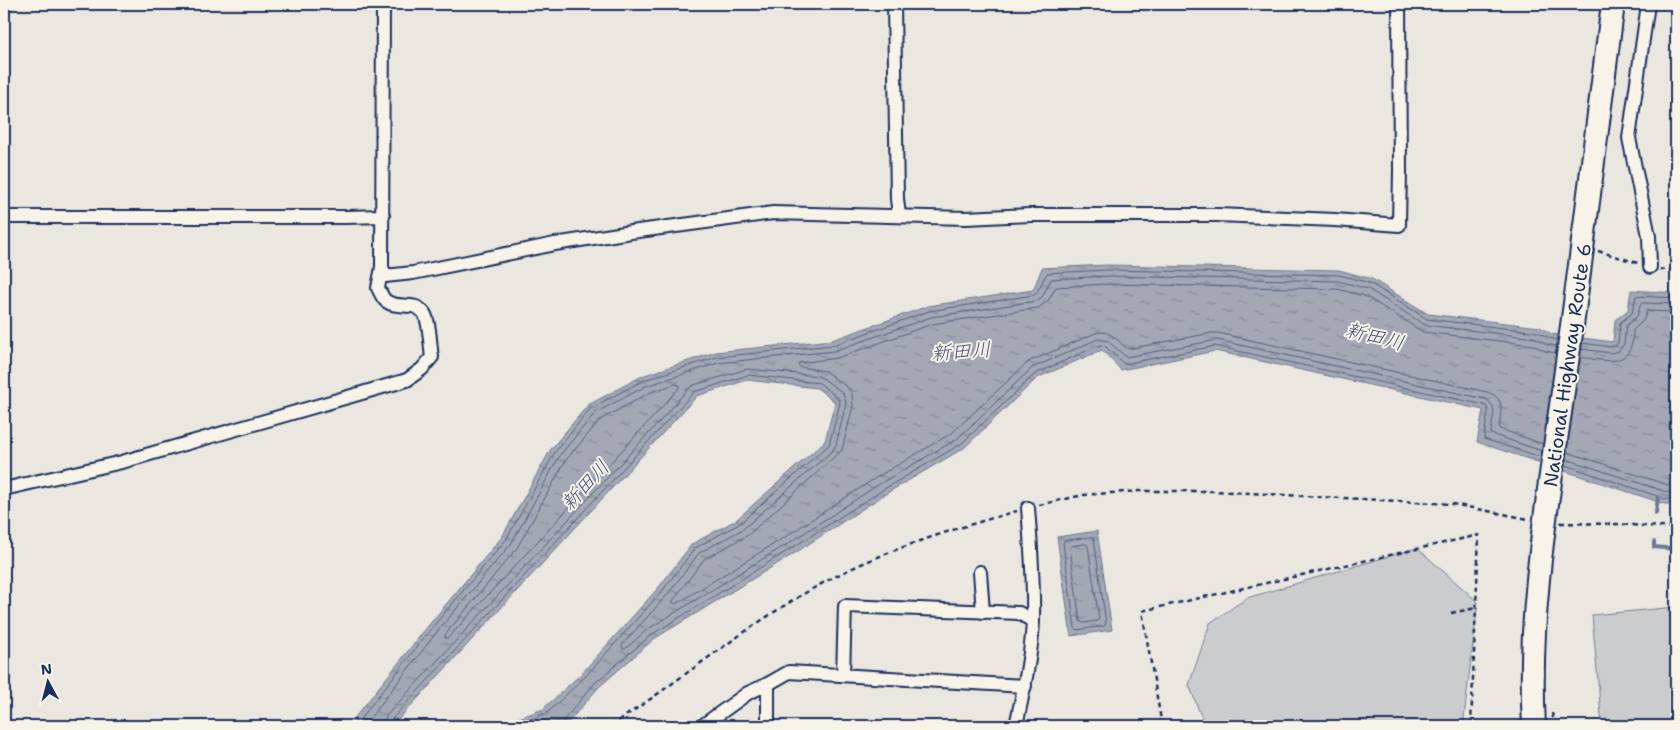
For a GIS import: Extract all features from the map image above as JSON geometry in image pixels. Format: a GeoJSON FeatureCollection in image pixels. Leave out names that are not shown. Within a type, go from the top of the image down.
{"type":"FeatureCollection","features":[{"type":"Feature","properties":{"kind":"highway","name":"National Highway Route 6"},"geometry":{"type":"LineString","coordinates":[[1534,726],[1535,625],[1545,523],[1588,256],[1613,4]]}},
{"type":"Feature","properties":{"kind":"street"},"geometry":{"type":"LineString","coordinates":[[4,489],[122,462],[407,380],[422,369],[432,357],[425,314],[418,308],[407,304],[394,305],[385,301],[378,288],[382,267],[383,216],[383,4]]}},
{"type":"Feature","properties":{"kind":"street"},"geometry":{"type":"LineString","coordinates":[[894,4],[897,199],[899,216]]}},
{"type":"Feature","properties":{"kind":"street"},"geometry":{"type":"LineString","coordinates":[[382,267],[385,276],[414,273],[555,244],[621,233],[773,213],[966,218],[1030,215],[1216,215],[1335,220],[1399,225],[1399,4]]}},
{"type":"Feature","properties":{"kind":"street"},"geometry":{"type":"LineString","coordinates":[[1648,4],[1629,138],[1649,236],[1650,267]]}},
{"type":"Feature","properties":{"kind":"street"},"geometry":{"type":"LineString","coordinates":[[4,217],[346,218],[383,216]]}},
{"type":"Feature","properties":{"kind":"street"},"geometry":{"type":"LineString","coordinates":[[1016,726],[1024,686],[1033,621],[1033,568],[1028,508]]}},
{"type":"Feature","properties":{"kind":"street"},"geometry":{"type":"LineString","coordinates":[[980,572],[983,612]]}},
{"type":"Feature","properties":{"kind":"street"},"geometry":{"type":"LineString","coordinates":[[843,675],[845,606],[1019,613],[1033,621]]}},
{"type":"Feature","properties":{"kind":"street"},"geometry":{"type":"LineString","coordinates":[[702,726],[748,693],[789,672],[1024,686]]}},
{"type":"Feature","properties":{"kind":"street"},"geometry":{"type":"LineString","coordinates":[[768,684],[768,726]]}},
{"type":"Feature","properties":{"kind":"path"},"geometry":{"type":"LineString","coordinates":[[1588,256],[1650,267]]}},
{"type":"Feature","properties":{"kind":"path"},"geometry":{"type":"LineString","coordinates":[[611,726],[723,645],[770,614],[840,574],[910,544],[1028,508],[1083,495],[1139,491],[1212,491],[1453,504],[1545,523],[1616,524],[1676,528]]}},
{"type":"Feature","properties":{"kind":"path"},"geometry":{"type":"LineString","coordinates":[[1162,726],[1142,611],[1479,534],[1471,726]]}},
{"type":"Feature","properties":{"kind":"path"},"geometry":{"type":"LineString","coordinates":[[1451,613],[1476,608]]}},
{"type":"Feature","properties":{"kind":"shaded area"},"geometry":{"type":"Polygon","coordinates":[[[1417,548],[1478,602],[1463,726],[1205,726],[1189,685],[1210,623],[1247,598],[1417,548]]]}},
{"type":"Feature","properties":{"kind":"shaded area"},"geometry":{"type":"Polygon","coordinates":[[[1676,607],[1676,726],[1602,726],[1592,615],[1676,607]]]}},
{"type":"Feature","properties":{"kind":"water","name":"新田川"},"geometry":{"type":"Polygon","coordinates":[[[1108,265],[1339,270],[1372,279],[1428,314],[1540,327],[1551,334],[1613,342],[1615,320],[1628,310],[1631,290],[1676,293],[1676,504],[1665,504],[1477,442],[1483,410],[1215,351],[1121,370],[1102,350],[1037,378],[964,448],[887,493],[795,553],[654,639],[599,687],[565,726],[490,726],[503,724],[543,709],[581,674],[659,587],[692,544],[736,520],[825,441],[835,402],[817,388],[747,380],[697,396],[395,723],[397,726],[348,726],[502,537],[551,449],[588,405],[642,376],[716,352],[832,340],[928,306],[1033,290],[1042,268],[1108,265]]]}},
{"type":"Feature","properties":{"kind":"water"},"geometry":{"type":"Polygon","coordinates":[[[1097,531],[1112,630],[1071,636],[1057,537],[1097,531]]]}},
{"type":"Feature","properties":{"kind":"waterway"},"geometry":{"type":"LineString","coordinates":[[1656,513],[1658,497]]}},
{"type":"Feature","properties":{"kind":"waterway"},"geometry":{"type":"LineString","coordinates":[[1654,542],[1654,547],[1676,549]]}}]}
